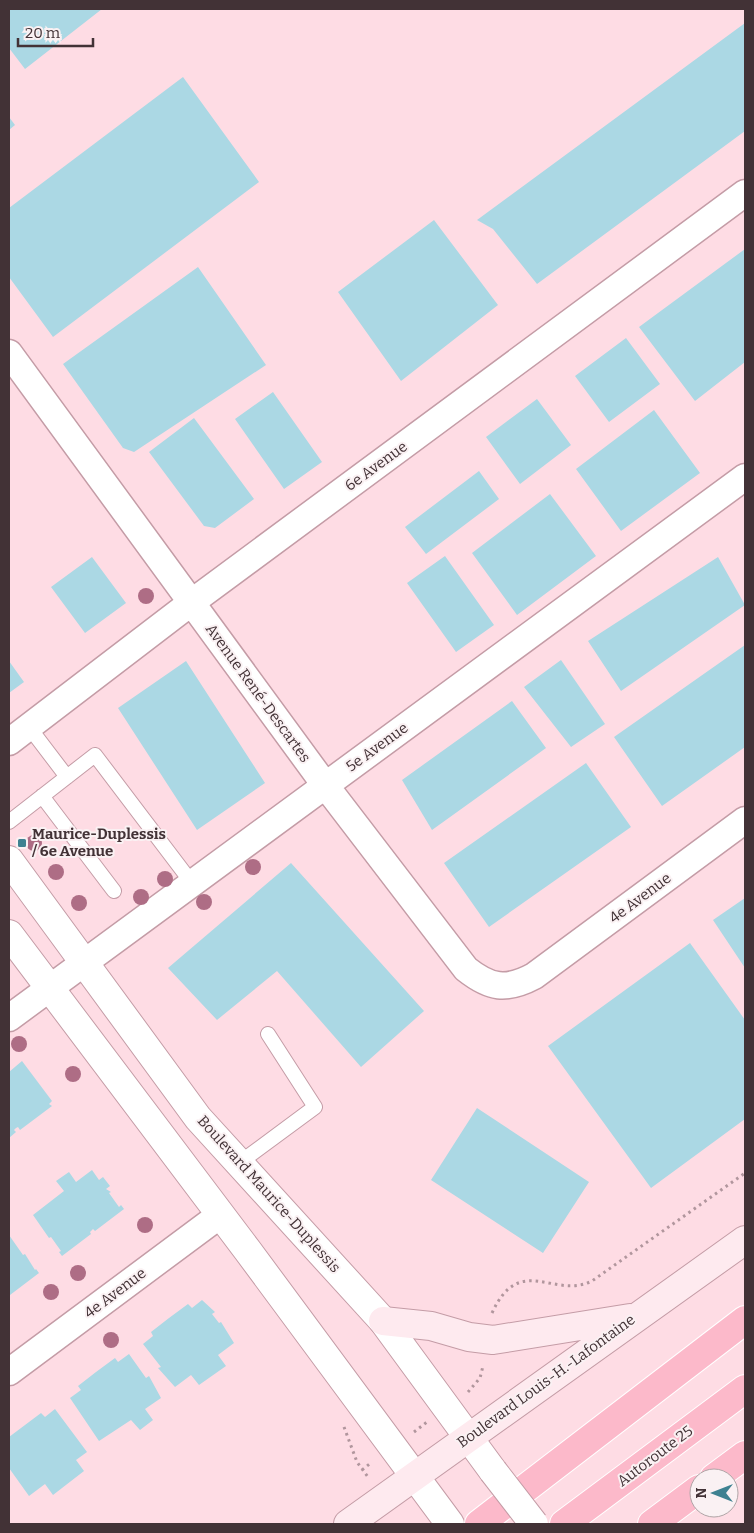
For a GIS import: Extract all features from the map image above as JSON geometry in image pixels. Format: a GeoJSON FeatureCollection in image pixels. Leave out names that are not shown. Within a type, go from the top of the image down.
{"type":"FeatureCollection","features":[{"type":"Feature","properties":{"kind":"highway"},"geometry":{"type":"LineString","coordinates":[[479,1524],[745,1320]]}},
{"type":"Feature","properties":{"kind":"highway","name":"Autoroute 25"},"geometry":{"type":"LineString","coordinates":[[564,1524],[745,1389]]}},
{"type":"Feature","properties":{"kind":"highway"},"geometry":{"type":"LineString","coordinates":[[727,1468],[745,1454]]}},
{"type":"Feature","properties":{"kind":"highway"},"geometry":{"type":"LineString","coordinates":[[652,1524],[689,1496]]}},
{"type":"Feature","properties":{"kind":"main road","name":"Boulevard Louis-H.-Lafontaine"},"geometry":{"type":"LineString","coordinates":[[348,1524],[468,1436],[745,1240]]}},
{"type":"Feature","properties":{"kind":"main road"},"geometry":{"type":"LineString","coordinates":[[383,1320],[431,1326],[469,1338],[493,1340],[636,1317]]}},
{"type":"Feature","properties":{"kind":"street","name":"6e Avenue"},"geometry":{"type":"LineString","coordinates":[[19,734],[192,602],[745,193]]}},
{"type":"Feature","properties":{"kind":"street","name":"Avenue René-Descartes"},"geometry":{"type":"LineString","coordinates":[[9,354],[325,785],[466,968],[482,982],[499,986],[518,985],[534,976]]}},
{"type":"Feature","properties":{"kind":"street","name":"5e Avenue"},"geometry":{"type":"LineString","coordinates":[[9,1018],[744,480]]}},
{"type":"Feature","properties":{"kind":"street","name":"4e Avenue"},"geometry":{"type":"LineString","coordinates":[[534,976],[745,820]]}},
{"type":"Feature","properties":{"kind":"street","name":"Boulevard Maurice-Duplessis"},"geometry":{"type":"LineString","coordinates":[[9,860],[198,1118],[238,1164],[383,1320],[534,1524]]}},
{"type":"Feature","properties":{"kind":"street"},"geometry":{"type":"LineString","coordinates":[[9,934],[445,1518]]}},
{"type":"Feature","properties":{"kind":"street","name":"4e Avenue"},"geometry":{"type":"LineString","coordinates":[[9,1372],[220,1215]]}},
{"type":"Feature","properties":{"kind":"lane"},"geometry":{"type":"LineString","coordinates":[[19,734],[67,777]]}},
{"type":"Feature","properties":{"kind":"lane"},"geometry":{"type":"LineString","coordinates":[[9,822],[95,755],[192,883]]}},
{"type":"Feature","properties":{"kind":"lane"},"geometry":{"type":"LineString","coordinates":[[42,796],[114,890]]}},
{"type":"Feature","properties":{"kind":"lane"},"geometry":{"type":"LineString","coordinates":[[238,1164],[314,1107],[268,1034]]}},
{"type":"Feature","properties":{"kind":"path"},"geometry":{"type":"LineString","coordinates":[[490,1318],[507,1290],[521,1282],[541,1280],[573,1286],[592,1281],[745,1173]]}},
{"type":"Feature","properties":{"kind":"path"},"geometry":{"type":"LineString","coordinates":[[470,1390],[480,1378],[483,1363]]}},
{"type":"Feature","properties":{"kind":"building"},"geometry":{"type":"Polygon","coordinates":[[[9,9],[102,9],[25,69],[9,48],[9,9]]]}},
{"type":"Feature","properties":{"kind":"building"},"geometry":{"type":"Polygon","coordinates":[[[745,23],[745,131],[537,284],[493,229],[477,220],[745,23]]]}},
{"type":"Feature","properties":{"kind":"building"},"geometry":{"type":"Polygon","coordinates":[[[183,77],[259,182],[53,337],[9,277],[9,208],[183,77]]]}},
{"type":"Feature","properties":{"kind":"building"},"geometry":{"type":"Polygon","coordinates":[[[9,117],[15,125],[9,130],[9,117]]]}},
{"type":"Feature","properties":{"kind":"building"},"geometry":{"type":"Polygon","coordinates":[[[434,220],[498,305],[401,381],[338,292],[434,220]]]}},
{"type":"Feature","properties":{"kind":"building"},"geometry":{"type":"Polygon","coordinates":[[[745,249],[745,362],[695,401],[639,327],[745,249]]]}},
{"type":"Feature","properties":{"kind":"building"},"geometry":{"type":"Polygon","coordinates":[[[198,267],[266,365],[134,452],[123,448],[63,364],[198,267]]]}},
{"type":"Feature","properties":{"kind":"building"},"geometry":{"type":"Polygon","coordinates":[[[626,338],[660,384],[609,422],[575,376],[626,338]]]}},
{"type":"Feature","properties":{"kind":"building"},"geometry":{"type":"Polygon","coordinates":[[[273,392],[322,462],[284,489],[235,419],[273,392]]]}},
{"type":"Feature","properties":{"kind":"building"},"geometry":{"type":"Polygon","coordinates":[[[537,399],[571,445],[520,484],[486,437],[537,399]]]}},
{"type":"Feature","properties":{"kind":"building"},"geometry":{"type":"Polygon","coordinates":[[[654,410],[700,473],[621,531],[576,469],[654,410]]]}},
{"type":"Feature","properties":{"kind":"building"},"geometry":{"type":"Polygon","coordinates":[[[194,418],[254,499],[215,528],[204,526],[149,452],[194,418]]]}},
{"type":"Feature","properties":{"kind":"building"},"geometry":{"type":"Polygon","coordinates":[[[479,471],[499,499],[426,554],[405,527],[479,471]]]}},
{"type":"Feature","properties":{"kind":"building"},"geometry":{"type":"Polygon","coordinates":[[[550,494],[596,556],[517,615],[472,553],[550,494]]]}},
{"type":"Feature","properties":{"kind":"building"},"geometry":{"type":"Polygon","coordinates":[[[445,556],[494,625],[456,652],[407,583],[445,556]]]}},
{"type":"Feature","properties":{"kind":"building"},"geometry":{"type":"Polygon","coordinates":[[[92,557],[126,603],[85,633],[51,587],[92,557]]]}},
{"type":"Feature","properties":{"kind":"building"},"geometry":{"type":"Polygon","coordinates":[[[718,557],[745,605],[621,691],[588,641],[718,557]]]}},
{"type":"Feature","properties":{"kind":"building"},"geometry":{"type":"Polygon","coordinates":[[[745,645],[745,747],[662,806],[614,737],[745,645]]]}},
{"type":"Feature","properties":{"kind":"building"},"geometry":{"type":"Polygon","coordinates":[[[561,660],[605,724],[571,747],[524,687],[561,660]]]}},
{"type":"Feature","properties":{"kind":"building"},"geometry":{"type":"Polygon","coordinates":[[[9,661],[24,682],[9,693],[9,661]]]}},
{"type":"Feature","properties":{"kind":"building"},"geometry":{"type":"Polygon","coordinates":[[[186,661],[265,783],[197,830],[118,708],[186,661]]]}},
{"type":"Feature","properties":{"kind":"building"},"geometry":{"type":"Polygon","coordinates":[[[512,701],[546,748],[432,830],[402,780],[512,701]]]}},
{"type":"Feature","properties":{"kind":"building"},"geometry":{"type":"Polygon","coordinates":[[[586,763],[631,827],[489,927],[444,863],[586,763]]]}},
{"type":"Feature","properties":{"kind":"building"},"geometry":{"type":"Polygon","coordinates":[[[291,863],[424,1011],[361,1067],[277,971],[217,1020],[168,968],[291,863]]]}},
{"type":"Feature","properties":{"kind":"building"},"geometry":{"type":"Polygon","coordinates":[[[745,898],[745,968],[713,920],[745,898]]]}},
{"type":"Feature","properties":{"kind":"building"},"geometry":{"type":"Polygon","coordinates":[[[690,943],[745,1020],[745,1119],[651,1188],[548,1046],[690,943]]]}},
{"type":"Feature","properties":{"kind":"building"},"geometry":{"type":"Polygon","coordinates":[[[22,1061],[52,1101],[49,1104],[52,1106],[20,1130],[18,1127],[16,1128],[14,1130],[16,1132],[9,1138],[9,1072],[22,1061]]]}},
{"type":"Feature","properties":{"kind":"building"},"geometry":{"type":"Polygon","coordinates":[[[477,1108],[589,1182],[543,1253],[431,1180],[477,1108]]]}},
{"type":"Feature","properties":{"kind":"building"},"geometry":{"type":"Polygon","coordinates":[[[92,1170],[99,1180],[103,1177],[110,1186],[106,1189],[111,1192],[109,1193],[119,1207],[121,1205],[124,1209],[95,1231],[93,1229],[90,1232],[91,1234],[62,1256],[59,1252],[61,1251],[33,1215],[64,1191],[56,1181],[69,1172],[76,1182],[92,1170]]]}},
{"type":"Feature","properties":{"kind":"building"},"geometry":{"type":"Polygon","coordinates":[[[9,1235],[39,1273],[10,1295],[9,1235]]]}},
{"type":"Feature","properties":{"kind":"building"},"geometry":{"type":"Polygon","coordinates":[[[202,1300],[215,1312],[212,1314],[219,1323],[221,1322],[234,1343],[218,1355],[226,1366],[199,1385],[191,1375],[175,1387],[158,1368],[161,1367],[143,1344],[153,1336],[151,1332],[169,1318],[188,1304],[192,1308],[202,1300]]]}},
{"type":"Feature","properties":{"kind":"building"},"geometry":{"type":"Polygon","coordinates":[[[129,1354],[146,1378],[149,1376],[161,1398],[145,1409],[153,1420],[140,1430],[131,1420],[99,1441],[70,1398],[81,1390],[78,1386],[96,1372],[115,1358],[118,1362],[129,1354]]]}},
{"type":"Feature","properties":{"kind":"building"},"geometry":{"type":"Polygon","coordinates":[[[55,1409],[87,1452],[76,1460],[84,1471],[53,1495],[45,1484],[29,1496],[9,1468],[9,1437],[41,1413],[45,1417],[55,1409]]]}},
{"type":"Feature","properties":{"kind":"place","name":"Maurice-Duplessis / 6e Avenue"},"geometry":{"type":"Point","coordinates":[22,843]}}]}
